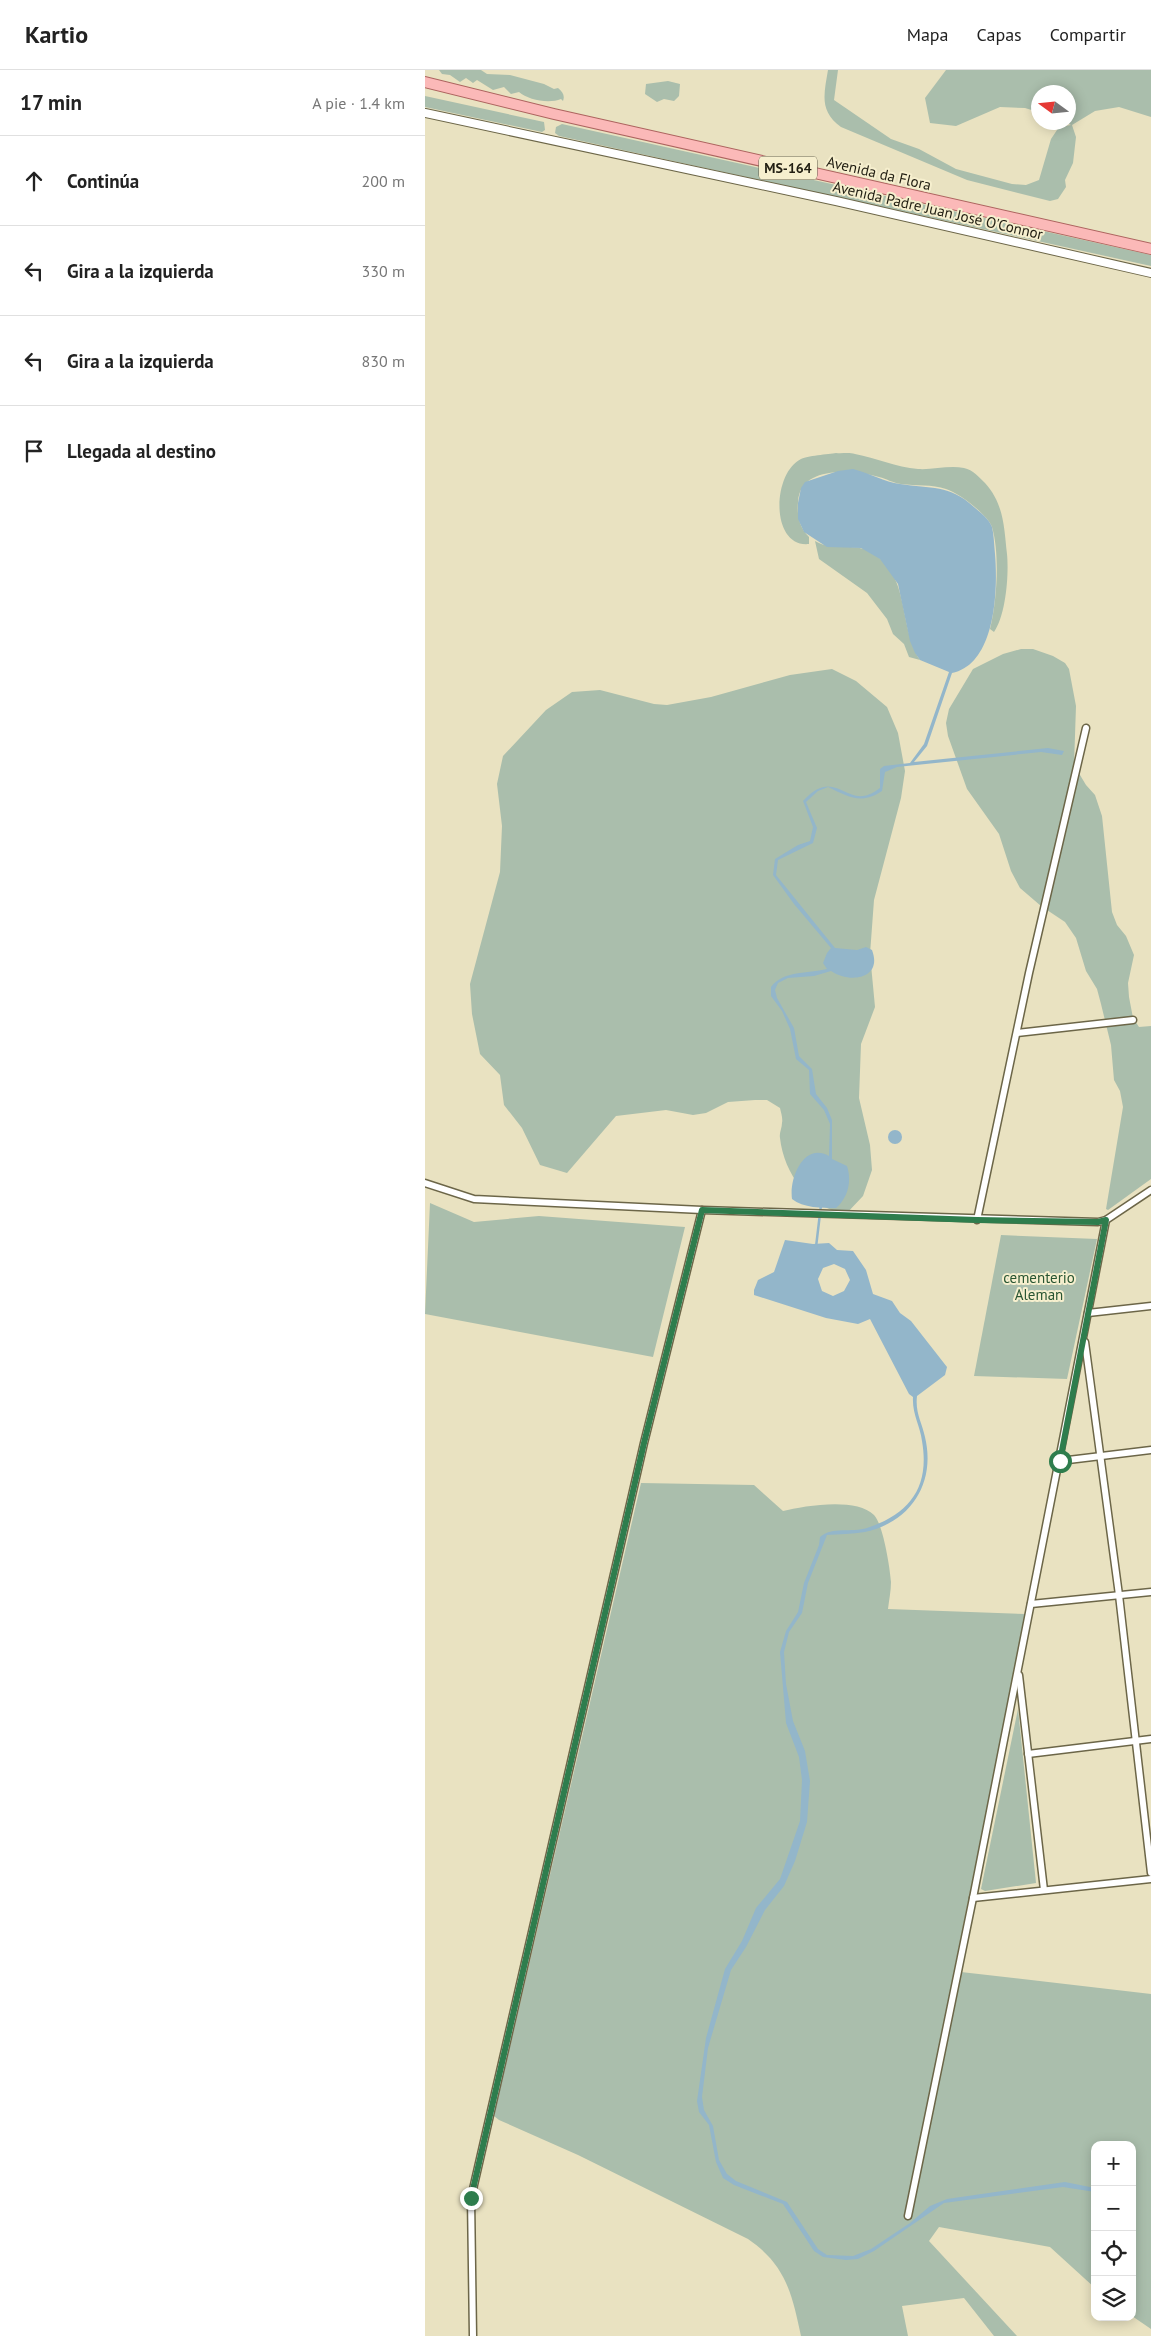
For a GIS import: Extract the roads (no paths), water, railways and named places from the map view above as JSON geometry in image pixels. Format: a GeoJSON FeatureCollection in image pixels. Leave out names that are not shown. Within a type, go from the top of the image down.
{"type":"FeatureCollection","features":[{"type":"Feature","properties":{"kind":"main road","name":"Avenida da Flora"},"geometry":{"type":"LineString","coordinates":[[425,82],[874,188],[1151,249]]}},
{"type":"Feature","properties":{"kind":"street","name":"Avenida Padre Juan José O'Connor"},"geometry":{"type":"LineString","coordinates":[[425,113],[826,199],[1151,273]]}},
{"type":"Feature","properties":{"kind":"street"},"geometry":{"type":"LineString","coordinates":[[977,1220],[1086,728]]}},
{"type":"Feature","properties":{"kind":"street"},"geometry":{"type":"LineString","coordinates":[[1017,1033],[1133,1020]]}},
{"type":"Feature","properties":{"kind":"street"},"geometry":{"type":"LineString","coordinates":[[425,1183],[474,1199],[820,1215],[1098,1222],[1106,1220],[1151,1190]]}},
{"type":"Feature","properties":{"kind":"street"},"geometry":{"type":"LineString","coordinates":[[473,2336],[471,2198],[644,1443],[702,1210]]}},
{"type":"Feature","properties":{"kind":"street"},"geometry":{"type":"LineString","coordinates":[[908,2216],[1060,1461],[1106,1220]]}},
{"type":"Feature","properties":{"kind":"street"},"geometry":{"type":"LineString","coordinates":[[1089,1313],[1151,1306]]}},
{"type":"Feature","properties":{"kind":"street"},"geometry":{"type":"LineString","coordinates":[[1084,1336],[1119,1595],[1151,1873]]}},
{"type":"Feature","properties":{"kind":"street"},"geometry":{"type":"LineString","coordinates":[[1060,1461],[1151,1450]]}},
{"type":"Feature","properties":{"kind":"street"},"geometry":{"type":"LineString","coordinates":[[1031,1604],[1151,1592]]}},
{"type":"Feature","properties":{"kind":"street"},"geometry":{"type":"LineString","coordinates":[[1018,1669],[1045,1890]]}},
{"type":"Feature","properties":{"kind":"street"},"geometry":{"type":"LineString","coordinates":[[1028,1754],[1151,1739]]}},
{"type":"Feature","properties":{"kind":"street"},"geometry":{"type":"LineString","coordinates":[[973,1898],[1151,1879]]}},
{"type":"Feature","properties":{"kind":"water"},"geometry":{"type":"Polygon","coordinates":[[[853,469],[894,483],[939,489],[956,494],[984,516],[991,524],[994,540],[996,586],[991,623],[986,641],[978,656],[967,667],[952,673],[927,746],[914,762],[1048,748],[1064,751],[1062,755],[1041,752],[897,767],[885,772],[882,791],[868,798],[861,799],[842,794],[828,787],[834,787],[859,796],[868,795],[880,788],[880,769],[884,766],[910,763],[924,744],[949,672],[920,660],[915,653],[910,641],[898,584],[880,559],[861,548],[827,547],[804,532],[798,519],[798,503],[801,488],[805,482],[838,471],[853,469]]]}},
{"type":"Feature","properties":{"kind":"water"},"geometry":{"type":"Polygon","coordinates":[[[828,787],[818,791],[806,802],[817,828],[813,843],[778,860],[776,875],[835,948],[857,950],[866,947],[872,950],[874,960],[873,967],[869,973],[863,976],[847,977],[831,971],[814,976],[788,978],[778,983],[775,990],[777,998],[794,1028],[799,1056],[812,1069],[816,1094],[827,1108],[832,1120],[832,1159],[847,1166],[849,1177],[848,1189],[836,1208],[807,1206],[792,1199],[793,1181],[800,1164],[812,1154],[820,1153],[829,1156],[830,1124],[824,1110],[810,1094],[809,1070],[796,1059],[790,1029],[782,1011],[771,996],[771,987],[782,978],[789,975],[827,969],[823,963],[831,948],[794,904],[773,875],[775,859],[798,845],[810,841],[813,827],[803,801],[815,791],[828,787]]]}},
{"type":"Feature","properties":{"kind":"water"},"geometry":{"type":"Polygon","coordinates":[[[892,1130],[898,1130],[902,1137],[898,1144],[892,1144],[888,1140],[888,1134],[892,1130]]]}},
{"type":"Feature","properties":{"kind":"water"},"geometry":{"type":"Polygon","coordinates":[[[785,1240],[813,1244],[829,1243],[837,1250],[853,1251],[866,1270],[873,1294],[892,1301],[900,1313],[911,1321],[947,1367],[945,1375],[917,1396],[918,1412],[925,1437],[927,1470],[923,1485],[916,1498],[907,1510],[881,1527],[865,1532],[827,1535],[808,1583],[802,1613],[789,1632],[784,1652],[786,1684],[793,1721],[805,1751],[810,1781],[807,1822],[795,1861],[784,1886],[765,1910],[746,1947],[731,1970],[708,2048],[702,2097],[704,2110],[713,2126],[719,2160],[727,2174],[736,2181],[787,2202],[818,2249],[827,2255],[853,2256],[871,2249],[910,2223],[930,2206],[947,2199],[1065,2182],[1091,2187],[1091,2191],[1063,2187],[944,2203],[874,2251],[858,2259],[846,2260],[823,2257],[814,2251],[783,2204],[734,2185],[723,2178],[716,2162],[709,2125],[699,2112],[697,2101],[706,2038],[725,1969],[742,1941],[756,1908],[780,1879],[800,1821],[802,1780],[799,1757],[786,1723],[780,1652],[786,1631],[798,1612],[804,1583],[819,1545],[820,1537],[830,1532],[867,1528],[895,1515],[914,1496],[923,1472],[924,1457],[913,1397],[909,1394],[870,1319],[858,1324],[826,1318],[754,1295],[758,1280],[774,1272],[785,1240]],[[834,1264],[823,1268],[818,1279],[822,1291],[833,1296],[844,1291],[850,1280],[845,1269],[834,1264]]]}},
{"type":"Feature","properties":{"kind":"waterway"},"geometry":{"type":"LineString","coordinates":[[816,1247],[821,1205]]}},
{"type":"Feature","properties":{"kind":"park label","name":"cementerio Aleman"},"geometry":{"type":"Point","coordinates":[1039,1286]}}]}
